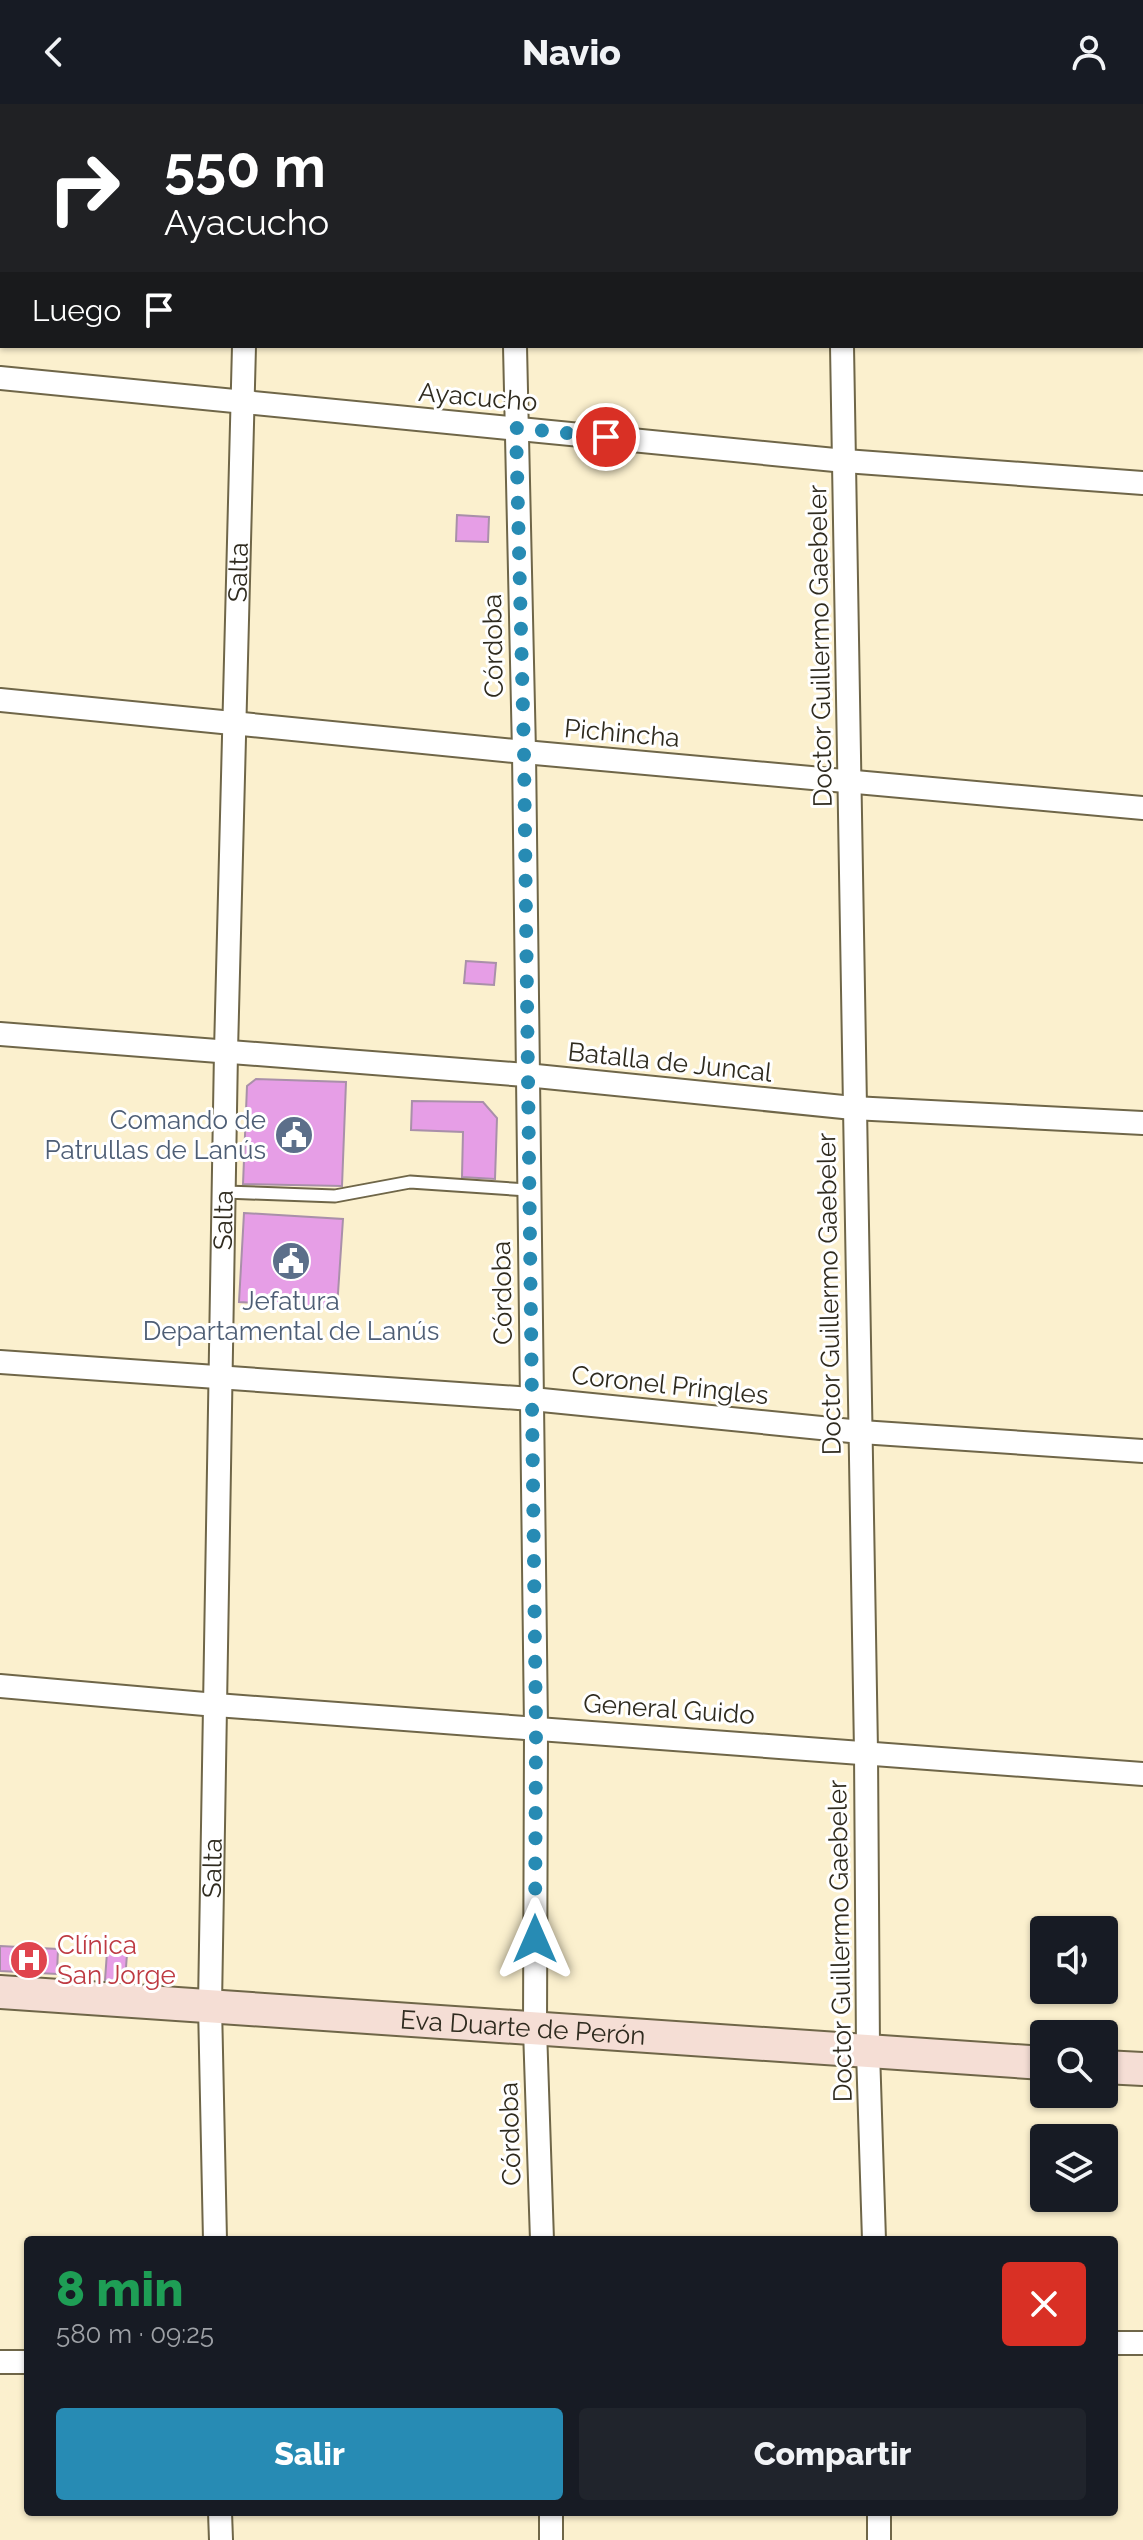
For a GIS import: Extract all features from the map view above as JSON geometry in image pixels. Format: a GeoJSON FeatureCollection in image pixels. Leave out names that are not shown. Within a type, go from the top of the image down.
{"type":"FeatureCollection","features":[{"type":"Feature","properties":{"kind":"main road","name":"Eva Duarte de Perón"},"geometry":{"type":"LineString","coordinates":[[0,1992],[1030,2062]]}},
{"type":"Feature","properties":{"kind":"main road"},"geometry":{"type":"LineString","coordinates":[[1118,2068],[1143,2069]]}},
{"type":"Feature","properties":{"kind":"street","name":"Salta"},"geometry":{"type":"LineString","coordinates":[[215,2236],[210,2005],[226,1051],[244,348]]}},
{"type":"Feature","properties":{"kind":"street","name":"Córdoba"},"geometry":{"type":"LineString","coordinates":[[515,348],[524,752],[536,1728],[535,2029],[542,2236]]}},
{"type":"Feature","properties":{"kind":"street","name":"Doctor Guillermo Gaebeler"},"geometry":{"type":"LineString","coordinates":[[842,348],[866,1751],[868,2051],[874,2236]]}},
{"type":"Feature","properties":{"kind":"street","name":"Ayacucho"},"geometry":{"type":"LineString","coordinates":[[0,378],[845,461],[1143,483]]}},
{"type":"Feature","properties":{"kind":"street","name":"Pichincha"},"geometry":{"type":"LineString","coordinates":[[0,700],[524,752],[1143,808]]}},
{"type":"Feature","properties":{"kind":"street","name":"Batalla de Juncal"},"geometry":{"type":"LineString","coordinates":[[0,1034],[526,1075],[853,1108],[1143,1123]]}},
{"type":"Feature","properties":{"kind":"street","name":"Coronel Pringles"},"geometry":{"type":"LineString","coordinates":[[0,1362],[532,1399],[861,1432],[1143,1451]]}},
{"type":"Feature","properties":{"kind":"street","name":"General Guido"},"geometry":{"type":"LineString","coordinates":[[0,1686],[1143,1774]]}},
{"type":"Feature","properties":{"kind":"street"},"geometry":{"type":"LineString","coordinates":[[1118,2343],[1143,2343]]}},
{"type":"Feature","properties":{"kind":"street"},"geometry":{"type":"LineString","coordinates":[[0,2362],[24,2362]]}},
{"type":"Feature","properties":{"kind":"street"},"geometry":{"type":"LineString","coordinates":[[220,2516],[221,2540]]}},
{"type":"Feature","properties":{"kind":"street"},"geometry":{"type":"LineString","coordinates":[[551,2516],[551,2540]]}},
{"type":"Feature","properties":{"kind":"street"},"geometry":{"type":"LineString","coordinates":[[879,2516],[879,2540]]}},
{"type":"Feature","properties":{"kind":"lane"},"geometry":{"type":"LineString","coordinates":[[225,1192],[335,1196],[410,1182],[528,1190]]}},
{"type":"Feature","properties":{"kind":"building"},"geometry":{"type":"Polygon","coordinates":[[[457,515],[489,517],[488,542],[456,541],[457,515]]]}},
{"type":"Feature","properties":{"kind":"building"},"geometry":{"type":"Polygon","coordinates":[[[466,961],[496,963],[494,985],[464,983],[466,961]]]}},
{"type":"Feature","properties":{"kind":"building","name":"Comando de Patrullas de Lanús"},"geometry":{"type":"Polygon","coordinates":[[[256,1079],[346,1082],[342,1186],[243,1184],[247,1086],[256,1079]]]}},
{"type":"Feature","properties":{"kind":"building"},"geometry":{"type":"Polygon","coordinates":[[[412,1101],[483,1102],[497,1118],[495,1179],[462,1177],[463,1132],[411,1130],[412,1101]]]}},
{"type":"Feature","properties":{"kind":"building","name":"Jefatura Departamental de Lanús"},"geometry":{"type":"Polygon","coordinates":[[[244,1213],[343,1219],[337,1308],[239,1302],[244,1213]]]}},
{"type":"Feature","properties":{"kind":"building","name":"Clínica San Jorge"},"geometry":{"type":"Polygon","coordinates":[[[0,1946],[58,1949],[57,1974],[0,1971],[0,1946]]]}},
{"type":"Feature","properties":{"kind":"building"},"geometry":{"type":"Polygon","coordinates":[[[107,1952],[127,1954],[125,1981],[105,1980],[107,1952]]]}},
{"type":"Feature","properties":{"kind":"place","name":"Comando de Patrullas de Lanús"},"geometry":{"type":"Point","coordinates":[294,1135]}},
{"type":"Feature","properties":{"kind":"place","name":"Jefatura Departamental de Lanús"},"geometry":{"type":"Point","coordinates":[291,1261]}},
{"type":"Feature","properties":{"kind":"place","name":"Clínica San Jorge"},"geometry":{"type":"Point","coordinates":[29,1960]}},
{"type":"Feature","properties":{"kind":"route"},"geometry":{"type":"LineString","coordinates":[[535,1939],[536,1728],[524,752],[516,428],[606,437]]}}]}
